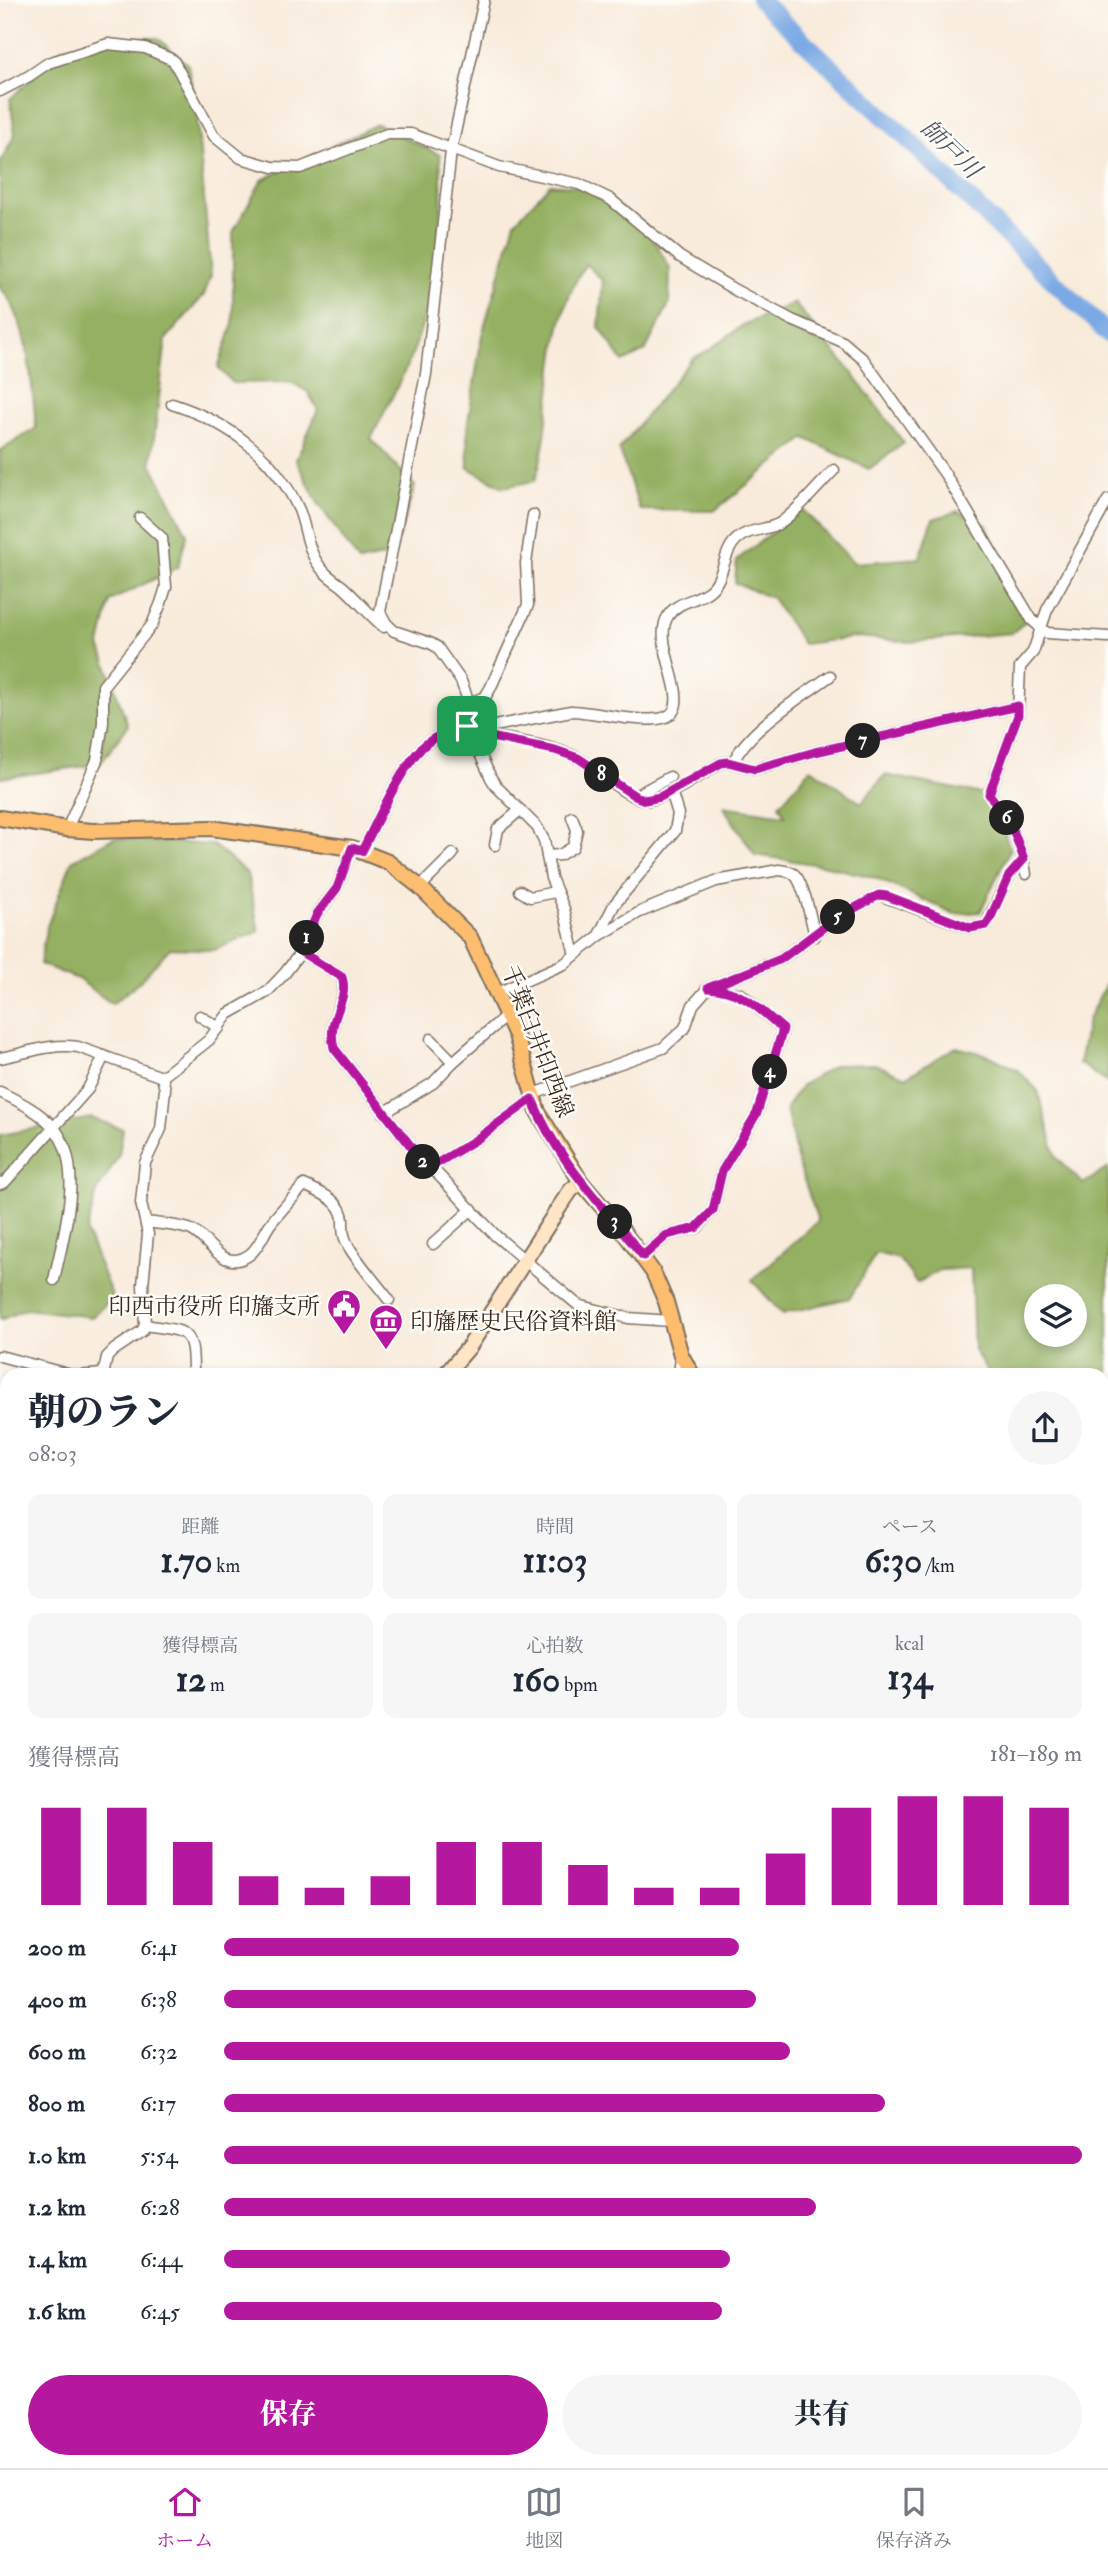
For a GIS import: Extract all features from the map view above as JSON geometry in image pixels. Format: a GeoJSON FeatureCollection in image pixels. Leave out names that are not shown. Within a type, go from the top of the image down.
{"type":"FeatureCollection","features":[{"type":"Feature","properties":{"kind":"main road","name":"千葉臼井印西線"},"geometry":{"type":"LineString","coordinates":[[0,818],[93,831],[211,828],[357,850],[388,862],[420,887],[470,936],[516,1035],[532,1097],[551,1136],[581,1182],[643,1256],[659,1284],[681,1355],[688,1368]]}},
{"type":"Feature","properties":{"kind":"main road"},"geometry":{"type":"LineString","coordinates":[[451,1368],[469,1348],[565,1198],[581,1182]]}},
{"type":"Feature","properties":{"kind":"street"},"geometry":{"type":"LineString","coordinates":[[394,632],[380,612],[381,601],[389,576],[426,374],[451,151],[484,0]]}},
{"type":"Feature","properties":{"kind":"street"},"geometry":{"type":"LineString","coordinates":[[0,91],[48,63],[108,44],[145,48],[173,60],[214,136],[241,158],[273,167],[300,168],[387,134],[411,134],[451,151],[499,166],[579,184],[610,199],[691,264],[758,302],[844,342],[864,360],[945,474],[1032,620],[1047,633],[1108,637]]}},
{"type":"Feature","properties":{"kind":"street"},"geometry":{"type":"LineString","coordinates":[[172,404],[193,411],[258,450],[289,488],[302,517],[306,543],[326,576],[342,586],[381,626],[437,647],[461,681],[469,704],[469,730],[491,778],[537,827],[555,892],[564,909],[575,955]]}},
{"type":"Feature","properties":{"kind":"street"},"geometry":{"type":"LineString","coordinates":[[162,1077],[197,1052],[236,1009],[267,992],[301,952],[317,914],[337,888],[357,850],[425,745],[439,736],[571,711],[586,711],[638,721],[667,717],[673,713],[677,700],[663,642],[664,623],[669,614],[683,603],[709,591],[735,540],[751,532],[777,525],[834,470]]}},
{"type":"Feature","properties":{"kind":"street"},"geometry":{"type":"LineString","coordinates":[[1026,874],[1024,859],[1010,822],[989,794],[1018,715],[1020,667],[1033,652],[1040,627],[1108,500]]}},
{"type":"Feature","properties":{"kind":"street"},"geometry":{"type":"LineString","coordinates":[[469,704],[485,696],[490,689],[528,605],[526,564],[533,515]]}},
{"type":"Feature","properties":{"kind":"street"},"geometry":{"type":"LineString","coordinates":[[67,829],[97,760],[103,723],[103,686],[152,625],[166,587],[162,538],[140,518]]}},
{"type":"Feature","properties":{"kind":"street"},"geometry":{"type":"LineString","coordinates":[[733,763],[737,754],[771,719],[830,676]]}},
{"type":"Feature","properties":{"kind":"street"},"geometry":{"type":"LineString","coordinates":[[469,730],[578,758],[635,796],[653,800],[721,763],[755,769],[815,752],[1018,706]]}},
{"type":"Feature","properties":{"kind":"street"},"geometry":{"type":"LineString","coordinates":[[635,796],[670,777]]}},
{"type":"Feature","properties":{"kind":"street"},"geometry":{"type":"LineString","coordinates":[[599,936],[614,905],[675,831],[678,814],[671,791]]}},
{"type":"Feature","properties":{"kind":"street"},"geometry":{"type":"LineString","coordinates":[[495,845],[498,829],[520,810]]}},
{"type":"Feature","properties":{"kind":"street"},"geometry":{"type":"LineString","coordinates":[[547,856],[560,855],[573,847],[577,830],[572,817]]}},
{"type":"Feature","properties":{"kind":"street"},"geometry":{"type":"LineString","coordinates":[[420,887],[453,854]]}},
{"type":"Feature","properties":{"kind":"street"},"geometry":{"type":"LineString","coordinates":[[431,1167],[477,1139],[532,1097],[663,1048],[685,1028],[693,1005],[708,988],[781,959],[836,918],[879,895],[970,928],[986,925],[1009,876],[1024,859]]}},
{"type":"Feature","properties":{"kind":"street"},"geometry":{"type":"LineString","coordinates":[[497,993],[564,964],[599,936],[640,912],[716,881],[779,870],[789,871],[796,876],[815,936]]}},
{"type":"Feature","properties":{"kind":"street"},"geometry":{"type":"LineString","coordinates":[[520,891],[530,897],[555,892]]}},
{"type":"Feature","properties":{"kind":"street"},"geometry":{"type":"LineString","coordinates":[[301,952],[342,977],[344,993],[331,1027],[334,1048],[424,1163],[431,1167],[496,1236],[578,1305],[628,1318],[671,1321]]}},
{"type":"Feature","properties":{"kind":"street"},"geometry":{"type":"LineString","coordinates":[[643,1256],[667,1235],[696,1228],[713,1210],[722,1171],[757,1113],[783,1029],[741,994],[708,988]]}},
{"type":"Feature","properties":{"kind":"street"},"geometry":{"type":"LineString","coordinates":[[384,1112],[433,1083],[507,1015]]}},
{"type":"Feature","properties":{"kind":"street"},"geometry":{"type":"LineString","coordinates":[[200,1016],[219,1028]]}},
{"type":"Feature","properties":{"kind":"street"},"geometry":{"type":"LineString","coordinates":[[431,1040],[453,1062]]}},
{"type":"Feature","properties":{"kind":"street"},"geometry":{"type":"LineString","coordinates":[[0,1058],[42,1047],[65,1045],[162,1077]]}},
{"type":"Feature","properties":{"kind":"street"},"geometry":{"type":"LineString","coordinates":[[0,1184],[5,1182],[88,1089],[104,1056]]}},
{"type":"Feature","properties":{"kind":"street"},"geometry":{"type":"LineString","coordinates":[[105,1368],[107,1357],[114,1349],[142,1331],[145,1325],[143,1285],[148,1234],[141,1203],[145,1163],[161,1129],[164,1088],[162,1077]]}},
{"type":"Feature","properties":{"kind":"street"},"geometry":{"type":"LineString","coordinates":[[0,1092],[40,1115],[55,1128],[67,1151],[71,1171],[54,1280]]}},
{"type":"Feature","properties":{"kind":"street"},"geometry":{"type":"LineString","coordinates":[[146,1222],[190,1229],[199,1235],[210,1249],[221,1256],[235,1259],[249,1255],[255,1249],[269,1225],[303,1185],[327,1196],[339,1208],[343,1217],[342,1233],[350,1249],[389,1300]]}},
{"type":"Feature","properties":{"kind":"street"},"geometry":{"type":"LineString","coordinates":[[433,1244],[472,1209]]}},
{"type":"Feature","properties":{"kind":"street"},"geometry":{"type":"LineString","coordinates":[[145,1325],[181,1331],[188,1335],[192,1342],[193,1368]]}},
{"type":"Feature","properties":{"kind":"street"},"geometry":{"type":"LineString","coordinates":[[680,1368],[681,1355]]}},
{"type":"Feature","properties":{"kind":"street"},"geometry":{"type":"LineString","coordinates":[[0,1356],[45,1368]]}},
{"type":"Feature","properties":{"kind":"green space"},"geometry":{"type":"Polygon","coordinates":[[[126,38],[158,38],[188,65],[196,108],[211,275],[204,295],[166,339],[151,463],[187,534],[178,567],[110,601],[100,645],[128,726],[100,764],[0,778],[0,451],[36,428],[31,374],[23,334],[9,300],[0,288],[0,164],[15,134],[10,99],[63,48],[126,38]]]}},
{"type":"Feature","properties":{"kind":"green space"},"geometry":{"type":"Polygon","coordinates":[[[377,124],[440,155],[441,203],[435,272],[424,318],[407,366],[371,439],[415,486],[399,536],[385,556],[359,562],[318,503],[296,460],[318,410],[308,392],[291,382],[233,383],[218,368],[233,324],[233,232],[262,180],[377,124]]]}},
{"type":"Feature","properties":{"kind":"green space"},"geometry":{"type":"Polygon","coordinates":[[[550,184],[587,187],[644,223],[670,268],[669,304],[645,351],[623,362],[599,327],[603,281],[586,264],[572,288],[563,314],[542,454],[535,481],[503,487],[468,468],[467,428],[482,335],[515,222],[550,184]]]}},
{"type":"Feature","properties":{"kind":"green space"},"geometry":{"type":"Polygon","coordinates":[[[794,303],[850,370],[904,443],[869,469],[805,438],[714,511],[640,510],[619,449],[692,359],[743,325],[794,303]]]}},
{"type":"Feature","properties":{"kind":"green space"},"geometry":{"type":"Polygon","coordinates":[[[802,509],[854,563],[920,558],[933,519],[958,511],[987,525],[1025,622],[1012,633],[909,642],[858,637],[803,644],[772,598],[735,583],[737,560],[802,509]]]}},
{"type":"Feature","properties":{"kind":"green space"},"geometry":{"type":"Polygon","coordinates":[[[811,768],[861,803],[885,775],[993,796],[1010,850],[980,912],[955,914],[876,878],[827,866],[755,855],[723,806],[785,815],[779,805],[811,768]]]}},
{"type":"Feature","properties":{"kind":"green space"},"geometry":{"type":"Polygon","coordinates":[[[113,838],[213,845],[247,873],[259,931],[214,950],[170,948],[139,982],[112,1004],[78,979],[40,964],[46,929],[72,861],[113,838]]]}},
{"type":"Feature","properties":{"kind":"green space"},"geometry":{"type":"Polygon","coordinates":[[[1108,980],[1108,1083],[1079,1063],[1088,1019],[1108,980]]]}},
{"type":"Feature","properties":{"kind":"green space"},"geometry":{"type":"Polygon","coordinates":[[[956,1047],[988,1055],[1018,1070],[1038,1091],[1056,1157],[1083,1184],[1108,1168],[1108,1368],[986,1368],[974,1350],[971,1268],[940,1270],[917,1283],[899,1259],[876,1253],[850,1298],[782,1314],[752,1280],[818,1221],[797,1159],[786,1108],[802,1085],[835,1065],[875,1064],[906,1077],[956,1047]]]}},
{"type":"Feature","properties":{"kind":"green space"},"geometry":{"type":"Polygon","coordinates":[[[91,1118],[123,1129],[119,1155],[97,1192],[86,1232],[113,1298],[92,1317],[26,1309],[0,1320],[0,1135],[91,1118]]]}},
{"type":"Feature","properties":{"kind":"waterway","name":"師戸川"},"geometry":{"type":"LineString","coordinates":[[760,0],[1108,334]]}},
{"type":"Feature","properties":{"kind":"place","name":"印西市役所 印旛支所"},"geometry":{"type":"Point","coordinates":[344,1336]}},
{"type":"Feature","properties":{"kind":"place","name":"印旛歴史民俗資料館"},"geometry":{"type":"Point","coordinates":[386,1351]}},
{"type":"Feature","properties":{"kind":"route"},"geometry":{"type":"LineString","coordinates":[[1018,706],[1018,715],[989,794],[1010,822],[1024,859],[1009,876],[986,925],[970,928],[879,895],[836,918],[781,959],[708,988],[741,994],[783,1029],[780,1043],[757,1113],[722,1171],[713,1210],[696,1228],[667,1235],[643,1256],[581,1182],[551,1136],[532,1099],[477,1139],[431,1167],[424,1163],[334,1048],[331,1027],[344,993],[342,977],[301,952],[317,914],[337,888],[352,848],[362,851],[414,759],[425,745],[439,736],[467,726],[471,733],[555,750],[578,758],[635,796],[653,800],[721,763],[728,762],[755,769],[815,752],[1018,706]]}}]}
